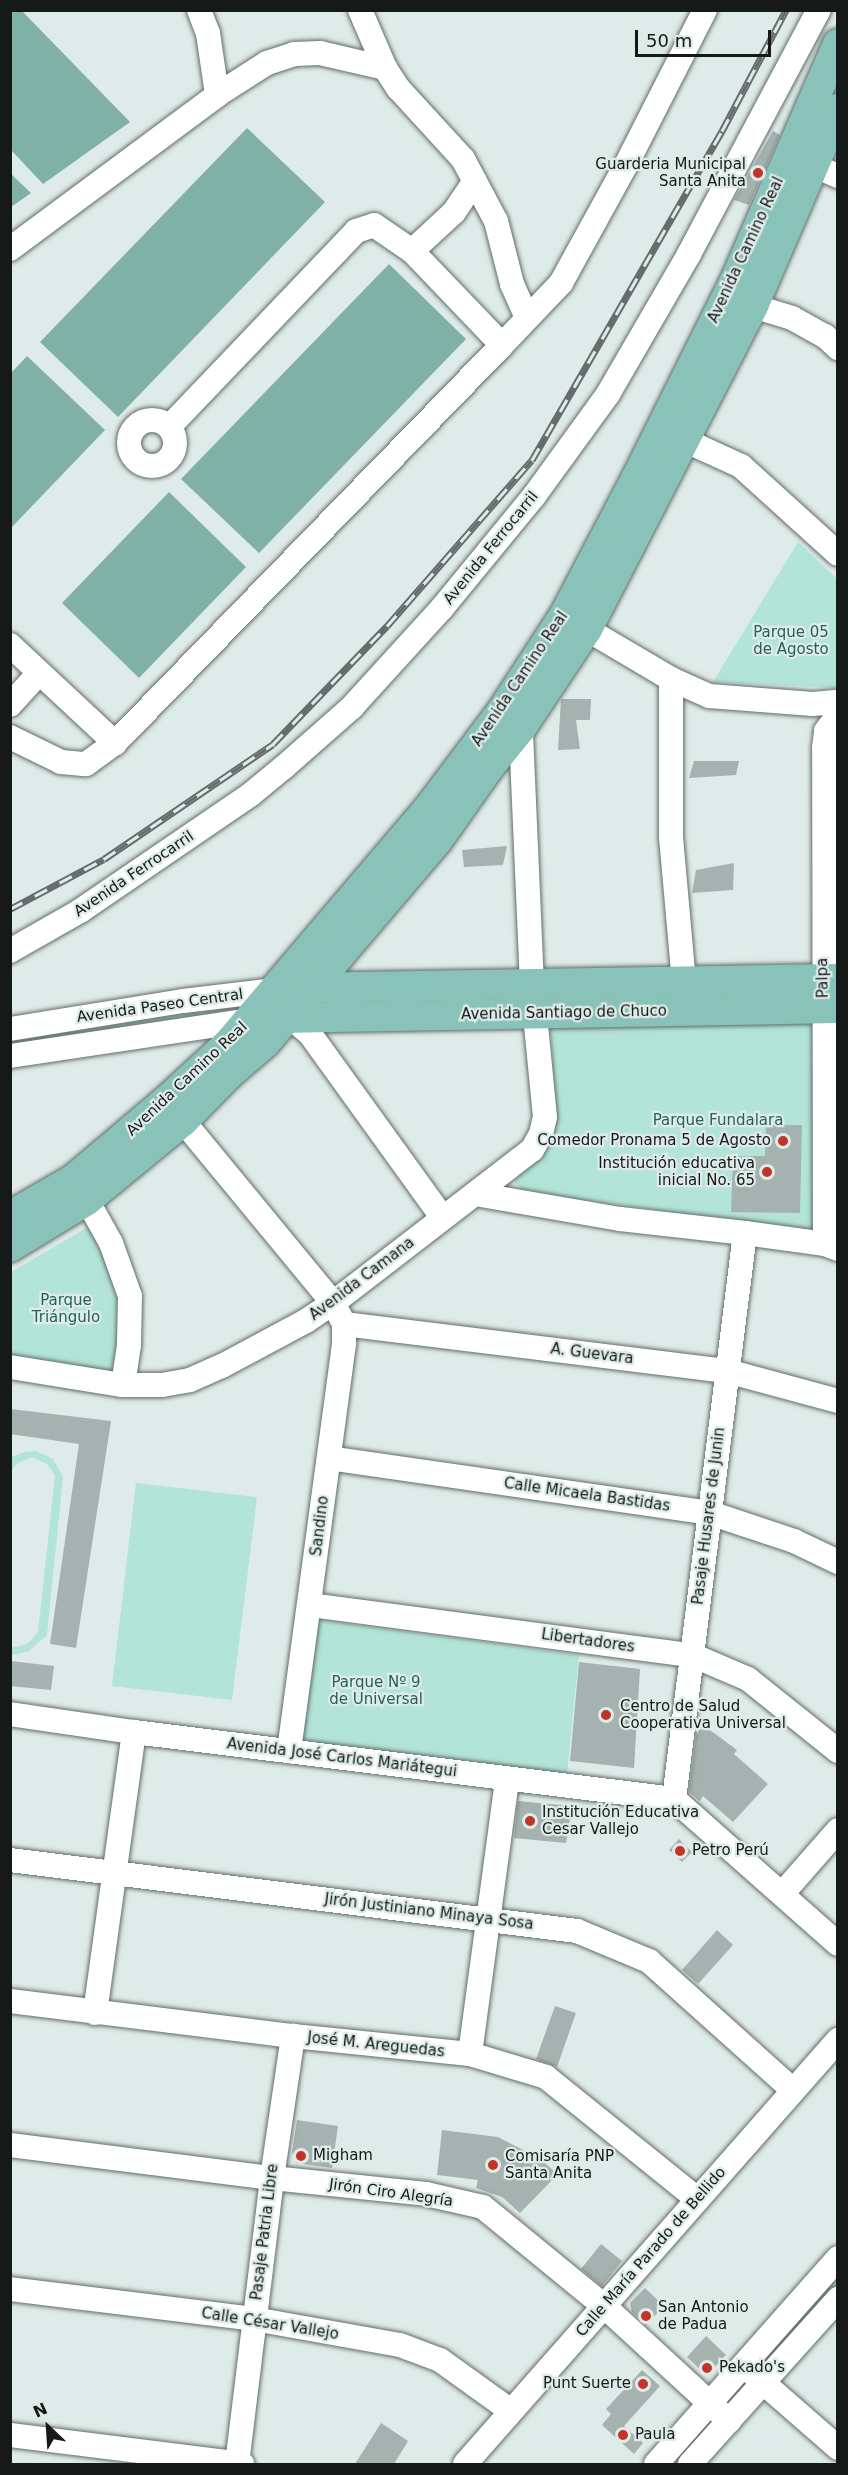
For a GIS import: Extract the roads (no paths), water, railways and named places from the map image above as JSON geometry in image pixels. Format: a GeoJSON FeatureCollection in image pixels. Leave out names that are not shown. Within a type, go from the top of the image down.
{"type":"FeatureCollection","features":[{"type":"Feature","properties":{"kind":"main road","name":"Avenida Camino Real"},"geometry":{"type":"LineString","coordinates":[[10,1247],[87,1200],[183,1121],[290,1017],[310,988],[437,841],[490,766],[521,728],[575,623],[738,274],[837,44]]}},
{"type":"Feature","properties":{"kind":"main road","name":"Avenida Camino Real"},"geometry":{"type":"LineString","coordinates":[[10,1216],[74,1179],[166,1101],[250,1020],[446,785],[502,711],[575,623],[684,440],[825,170],[837,109]]}},
{"type":"Feature","properties":{"kind":"main road","name":"Avenida Santiago de Chuco"},"geometry":{"type":"LineString","coordinates":[[290,1017],[533,999],[684,982],[830,994]]}},
{"type":"Feature","properties":{"kind":"main road","name":"Avenida Paseo Central"},"geometry":{"type":"LineString","coordinates":[[275,990],[310,988]]}},
{"type":"Feature","properties":{"kind":"main road","name":"Avenida Santiago de Chuco"},"geometry":{"type":"LineString","coordinates":[[310,988],[533,999],[830,994]]}},
{"type":"Feature","properties":{"kind":"main road","name":"Avenida Paseo Central"},"geometry":{"type":"LineString","coordinates":[[250,1020],[290,1017]]}},
{"type":"Feature","properties":{"kind":"street"},"geometry":{"type":"LineString","coordinates":[[198,10],[208,33],[217,94]]}},
{"type":"Feature","properties":{"kind":"street"},"geometry":{"type":"LineString","coordinates":[[360,10],[385,68],[398,88],[463,159],[475,181],[496,220],[512,284],[527,318]]}},
{"type":"Feature","properties":{"kind":"street"},"geometry":{"type":"LineString","coordinates":[[10,737],[61,762],[86,764],[115,743],[502,345],[561,283],[626,165],[705,10]]}},
{"type":"Feature","properties":{"kind":"street","name":"Avenida Ferrocarril"},"geometry":{"type":"LineString","coordinates":[[10,951],[80,911],[250,795],[352,707],[442,608],[534,496],[608,394],[689,254],[819,10]]}},
{"type":"Feature","properties":{"kind":"street"},"geometry":{"type":"LineString","coordinates":[[10,249],[217,94],[267,63],[294,54],[320,53],[385,68]]}},
{"type":"Feature","properties":{"kind":"street"},"geometry":{"type":"LineString","coordinates":[[412,251],[454,212],[475,181]]}},
{"type":"Feature","properties":{"kind":"street"},"geometry":{"type":"LineString","coordinates":[[169,427],[356,231],[374,225],[412,251],[502,345]]}},
{"type":"Feature","properties":{"kind":"street"},"geometry":{"type":"LineString","coordinates":[[753,306],[792,318],[825,336],[837,348]]}},
{"type":"Feature","properties":{"kind":"street"},"geometry":{"type":"LineString","coordinates":[[684,440],[741,466],[837,554]]}},
{"type":"Feature","properties":{"kind":"street"},"geometry":{"type":"LineString","coordinates":[[575,623],[671,679],[710,696],[801,704],[837,702]]}},
{"type":"Feature","properties":{"kind":"street"},"geometry":{"type":"LineString","coordinates":[[10,645],[115,743]]}},
{"type":"Feature","properties":{"kind":"street"},"geometry":{"type":"LineString","coordinates":[[10,705],[39,673]]}},
{"type":"Feature","properties":{"kind":"street"},"geometry":{"type":"LineString","coordinates":[[671,679],[671,837],[684,982]]}},
{"type":"Feature","properties":{"kind":"street","name":"Avenida Camana"},"geometry":{"type":"LineString","coordinates":[[10,1367],[123,1385],[162,1385],[190,1380],[306,1321],[338,1314],[442,1217],[532,1150],[541,1134],[545,1117],[533,999],[521,728]]}},
{"type":"Feature","properties":{"kind":"street","name":"Palpa"},"geometry":{"type":"LineString","coordinates":[[831,1247],[830,994],[834,729]]}},
{"type":"Feature","properties":{"kind":"street","name":"Avenida Paseo Central"},"geometry":{"type":"LineString","coordinates":[[10,1029],[183,1001],[275,990]]}},
{"type":"Feature","properties":{"kind":"street"},"geometry":{"type":"LineString","coordinates":[[290,1017],[310,1034],[442,1217]]}},
{"type":"Feature","properties":{"kind":"street","name":"Avenida Paseo Central"},"geometry":{"type":"LineString","coordinates":[[10,1056],[250,1020]]}},
{"type":"Feature","properties":{"kind":"street"},"geometry":{"type":"LineString","coordinates":[[183,1121],[338,1314]]}},
{"type":"Feature","properties":{"kind":"street"},"geometry":{"type":"LineString","coordinates":[[475,1194],[620,1219],[745,1233],[831,1247]]}},
{"type":"Feature","properties":{"kind":"street"},"geometry":{"type":"LineString","coordinates":[[87,1200],[111,1243],[130,1296],[129,1345],[123,1385]]}},
{"type":"Feature","properties":{"kind":"street","name":"Pasaje Husares de Junin"},"geometry":{"type":"LineString","coordinates":[[674,1799],[745,1233]]}},
{"type":"Feature","properties":{"kind":"street","name":"A. Guevara"},"geometry":{"type":"LineString","coordinates":[[338,1314],[728,1371],[837,1401]]}},
{"type":"Feature","properties":{"kind":"street","name":"Sandino"},"geometry":{"type":"LineString","coordinates":[[289,1751],[344,1344],[338,1314]]}},
{"type":"Feature","properties":{"kind":"street","name":"Calle Micaela Bastidas"},"geometry":{"type":"LineString","coordinates":[[329,1458],[710,1513],[794,1540],[837,1562]]}},
{"type":"Feature","properties":{"kind":"street","name":"Libertadores"},"geometry":{"type":"LineString","coordinates":[[310,1605],[692,1655],[748,1679],[837,1751]]}},
{"type":"Feature","properties":{"kind":"street","name":"Avenida José Carlos Mariátegui"},"geometry":{"type":"LineString","coordinates":[[10,1714],[134,1732],[674,1799]]}},
{"type":"Feature","properties":{"kind":"street"},"geometry":{"type":"LineString","coordinates":[[95,2013],[134,1732]]}},
{"type":"Feature","properties":{"kind":"street"},"geometry":{"type":"LineString","coordinates":[[470,2054],[507,1779]]}},
{"type":"Feature","properties":{"kind":"street"},"geometry":{"type":"LineString","coordinates":[[674,1799],[837,1944]]}},
{"type":"Feature","properties":{"kind":"street"},"geometry":{"type":"LineString","coordinates":[[782,1894],[837,1830]]}},
{"type":"Feature","properties":{"kind":"street","name":"Jirón Justiniano Minaya Sosa"},"geometry":{"type":"LineString","coordinates":[[10,1860],[577,1931],[649,1961],[793,2091]]}},
{"type":"Feature","properties":{"kind":"street","name":"José M. Areguedas"},"geometry":{"type":"LineString","coordinates":[[10,2001],[293,2036],[470,2054],[546,2077],[697,2199]]}},
{"type":"Feature","properties":{"kind":"street","name":"Pasaje Patria Libre"},"geometry":{"type":"LineString","coordinates":[[239,2464],[254,2319],[293,2036]]}},
{"type":"Feature","properties":{"kind":"street","name":"Calle María Parado de Bellido"},"geometry":{"type":"LineString","coordinates":[[465,2464],[837,2040]]}},
{"type":"Feature","properties":{"kind":"street","name":"Jirón Ciro Alegría"},"geometry":{"type":"LineString","coordinates":[[10,2145],[272,2178],[426,2194],[483,2207],[604,2306],[729,2421]]}},
{"type":"Feature","properties":{"kind":"street"},"geometry":{"type":"LineString","coordinates":[[656,2464],[837,2258]]}},
{"type":"Feature","properties":{"kind":"street","name":"Calle César Vallejo"},"geometry":{"type":"LineString","coordinates":[[10,2289],[254,2319],[400,2345],[440,2360],[511,2411]]}},
{"type":"Feature","properties":{"kind":"street"},"geometry":{"type":"LineString","coordinates":[[690,2464],[837,2299]]}},
{"type":"Feature","properties":{"kind":"street"},"geometry":{"type":"LineString","coordinates":[[744,2366],[837,2448]]}},
{"type":"Feature","properties":{"kind":"street"},"geometry":{"type":"LineString","coordinates":[[10,2435],[239,2464]]}},
{"type":"Feature","properties":{"kind":"railway"},"geometry":{"type":"LineString","coordinates":[[10,909],[104,859],[273,744],[387,626],[532,460],[722,131],[786,10]]}},
{"type":"Feature","properties":{"kind":"place","name":"Guarderia Municipal Santa Anita"},"geometry":{"type":"Point","coordinates":[758,173]}},
{"type":"Feature","properties":{"kind":"place","name":"Comedor Pronama 5 de Agosto"},"geometry":{"type":"Point","coordinates":[783,1141]}},
{"type":"Feature","properties":{"kind":"place","name":"Institución educativa inicial No. 65"},"geometry":{"type":"Point","coordinates":[767,1172]}},
{"type":"Feature","properties":{"kind":"place","name":"Centro de Salud Cooperativa Universal"},"geometry":{"type":"Point","coordinates":[606,1715]}},
{"type":"Feature","properties":{"kind":"place","name":"Institución Educativa Cesar Vallejo"},"geometry":{"type":"Point","coordinates":[530,1821]}},
{"type":"Feature","properties":{"kind":"place","name":"Petro Perú"},"geometry":{"type":"Point","coordinates":[680,1851]}},
{"type":"Feature","properties":{"kind":"place","name":"Migham"},"geometry":{"type":"Point","coordinates":[301,2156]}},
{"type":"Feature","properties":{"kind":"place","name":"Comisaría PNP Santa Anita"},"geometry":{"type":"Point","coordinates":[493,2165]}},
{"type":"Feature","properties":{"kind":"place","name":"San Antonio de Padua"},"geometry":{"type":"Point","coordinates":[646,2316]}},
{"type":"Feature","properties":{"kind":"place","name":"Pekado's"},"geometry":{"type":"Point","coordinates":[707,2368]}},
{"type":"Feature","properties":{"kind":"place","name":"Punt Suerte"},"geometry":{"type":"Point","coordinates":[643,2384]}},
{"type":"Feature","properties":{"kind":"place","name":"Paula"},"geometry":{"type":"Point","coordinates":[623,2435]}},
{"type":"Feature","properties":{"kind":"park label","name":"Parque 05 de Agosto"},"geometry":{"type":"Point","coordinates":[791,640]}},
{"type":"Feature","properties":{"kind":"park label","name":"Parque Fundalara"},"geometry":{"type":"Point","coordinates":[718,1121]}},
{"type":"Feature","properties":{"kind":"park label","name":"Parque Triángulo"},"geometry":{"type":"Point","coordinates":[66,1308]}},
{"type":"Feature","properties":{"kind":"park label","name":"Parque Nº 9 de Universal"},"geometry":{"type":"Point","coordinates":[376,1690]}}]}
